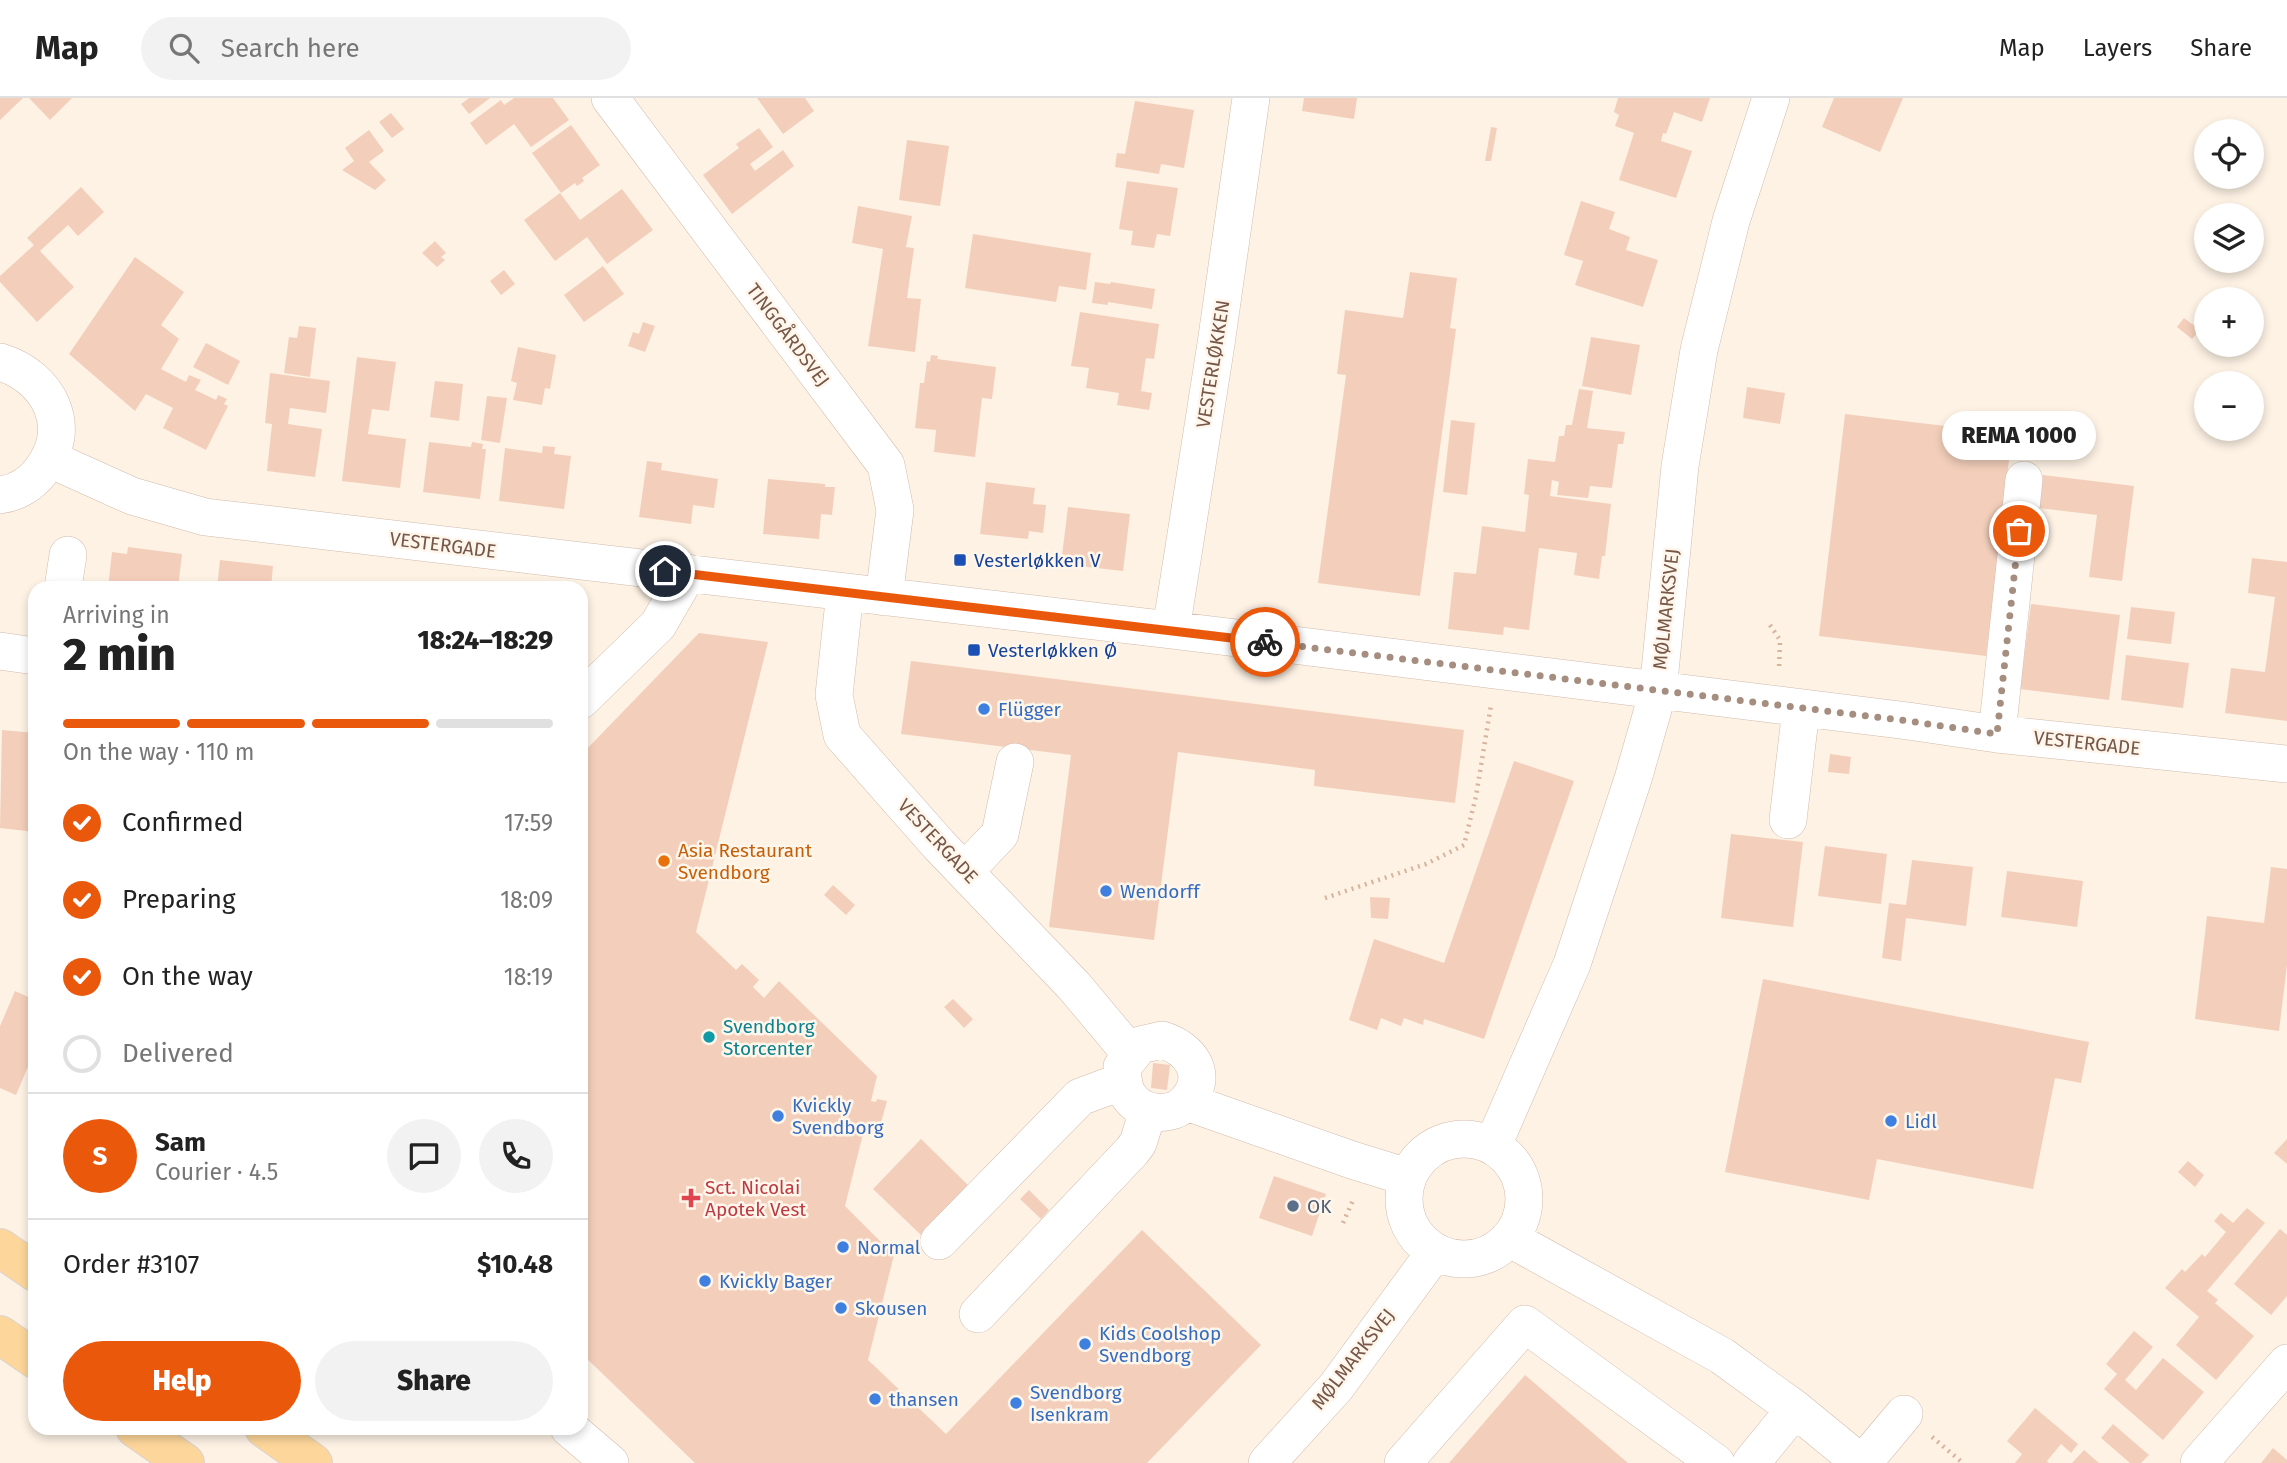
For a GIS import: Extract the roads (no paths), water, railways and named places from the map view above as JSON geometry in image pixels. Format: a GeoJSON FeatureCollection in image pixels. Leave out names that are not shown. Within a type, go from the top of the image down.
{"type":"FeatureCollection","features":[{"type":"Feature","properties":{"kind":"main road"},"geometry":{"type":"LineString","coordinates":[[0,1248],[28,1267]]}},
{"type":"Feature","properties":{"kind":"main road"},"geometry":{"type":"LineString","coordinates":[[0,1335],[28,1354]]}},
{"type":"Feature","properties":{"kind":"main road"},"geometry":{"type":"LineString","coordinates":[[145,1435],[185,1463]]}},
{"type":"Feature","properties":{"kind":"main road"},"geometry":{"type":"LineString","coordinates":[[274,1435],[313,1463]]}},
{"type":"Feature","properties":{"kind":"street","name":"TINGGÅRDSVEJ"},"geometry":{"type":"LineString","coordinates":[[610,98],[886,465],[895,510],[884,597]]}},
{"type":"Feature","properties":{"kind":"street","name":"VESTERLØKKEN"},"geometry":{"type":"LineString","coordinates":[[1171,630],[1251,98]]}},
{"type":"Feature","properties":{"kind":"street","name":"MØLMARKSVEJ"},"geometry":{"type":"LineString","coordinates":[[1493,1145],[1572,964],[1633,779],[1658,692],[1680,466],[1699,350],[1731,221],[1771,98]]}},
{"type":"Feature","properties":{"kind":"street"},"geometry":{"type":"LineString","coordinates":[[0,362],[18,368],[36,380],[49,397],[56,418],[56,439],[50,460],[33,481],[10,494],[0,495]]}},
{"type":"Feature","properties":{"kind":"street","name":"VESTERGADE"},"geometry":{"type":"LineString","coordinates":[[50,460],[132,496],[205,517],[1171,630],[1997,734],[2287,764]]}},
{"type":"Feature","properties":{"kind":"street"},"geometry":{"type":"LineString","coordinates":[[1997,734],[2024,480]]}},
{"type":"Feature","properties":{"kind":"street"},"geometry":{"type":"LineString","coordinates":[[588,693],[658,625],[688,573]]}},
{"type":"Feature","properties":{"kind":"street","name":"VESTERGADE"},"geometry":{"type":"LineString","coordinates":[[845,592],[834,695],[842,735],[939,845],[1074,986],[1127,1068]]}},
{"type":"Feature","properties":{"kind":"street"},"geometry":{"type":"LineString","coordinates":[[0,651],[28,655]]}},
{"type":"Feature","properties":{"kind":"street"},"geometry":{"type":"LineString","coordinates":[[1788,820],[1801,709]]}},
{"type":"Feature","properties":{"kind":"street"},"geometry":{"type":"LineString","coordinates":[[965,871],[1000,834],[1015,762]]}},
{"type":"Feature","properties":{"kind":"street"},"geometry":{"type":"LineString","coordinates":[[1163,1040],[1184,1049],[1191,1057],[1196,1079],[1187,1102],[1171,1111],[1148,1111],[1132,1101],[1126,1091],[1127,1068],[1140,1045],[1163,1040]]}},
{"type":"Feature","properties":{"kind":"street"},"geometry":{"type":"LineString","coordinates":[[939,1241],[1080,1097],[1127,1068]]}},
{"type":"Feature","properties":{"kind":"street"},"geometry":{"type":"LineString","coordinates":[[1187,1102],[1407,1177]]}},
{"type":"Feature","properties":{"kind":"street"},"geometry":{"type":"LineString","coordinates":[[978,1314],[1132,1151],[1142,1134],[1148,1111]]}},
{"type":"Feature","properties":{"kind":"street"},"geometry":{"type":"LineString","coordinates":[[1453,1139],[1474,1139],[1493,1145],[1507,1156],[1518,1170],[1524,1204],[1520,1222],[1509,1238],[1494,1251],[1475,1258],[1454,1258],[1435,1252],[1421,1241],[1410,1227],[1404,1203],[1407,1177],[1417,1160],[1433,1146],[1453,1139]]}},
{"type":"Feature","properties":{"kind":"street"},"geometry":{"type":"LineString","coordinates":[[1509,1238],[1723,1356],[1862,1463],[1904,1414]]}},
{"type":"Feature","properties":{"kind":"street","name":"MØLMARKSVEJ"},"geometry":{"type":"LineString","coordinates":[[1267,1463],[1336,1387],[1435,1252]]}},
{"type":"Feature","properties":{"kind":"street"},"geometry":{"type":"LineString","coordinates":[[1403,1463],[1525,1324],[1716,1463]]}},
{"type":"Feature","properties":{"kind":"street"},"geometry":{"type":"LineString","coordinates":[[2199,1463],[2287,1363]]}},
{"type":"Feature","properties":{"kind":"street"},"geometry":{"type":"LineString","coordinates":[[1751,1463],[1795,1409]]}},
{"type":"Feature","properties":{"kind":"street"},"geometry":{"type":"LineString","coordinates":[[577,1435],[610,1463]]}},
{"type":"Feature","properties":{"kind":"place","name":"REMA 1000"},"geometry":{"type":"Point","coordinates":[2019,531]}},
{"type":"Feature","properties":{"kind":"place","name":"Vesterløkken V"},"geometry":{"type":"Point","coordinates":[960,560]}},
{"type":"Feature","properties":{"kind":"place","name":"Vesterløkken Ø"},"geometry":{"type":"Point","coordinates":[974,650]}},
{"type":"Feature","properties":{"kind":"place","name":"Flügger"},"geometry":{"type":"Point","coordinates":[984,709]}},
{"type":"Feature","properties":{"kind":"place","name":"Asia Restaurant Svendborg"},"geometry":{"type":"Point","coordinates":[664,861]}},
{"type":"Feature","properties":{"kind":"place","name":"Wendorff"},"geometry":{"type":"Point","coordinates":[1106,891]}},
{"type":"Feature","properties":{"kind":"place","name":"Svendborg Storcenter"},"geometry":{"type":"Point","coordinates":[709,1037]}},
{"type":"Feature","properties":{"kind":"place","name":"Kvickly Svendborg"},"geometry":{"type":"Point","coordinates":[778,1116]}},
{"type":"Feature","properties":{"kind":"place","name":"Lidl"},"geometry":{"type":"Point","coordinates":[1891,1121]}},
{"type":"Feature","properties":{"kind":"place","name":"Sct. Nicolai Apotek Vest"},"geometry":{"type":"Point","coordinates":[691,1198]}},
{"type":"Feature","properties":{"kind":"place","name":"OK"},"geometry":{"type":"Point","coordinates":[1293,1206]}},
{"type":"Feature","properties":{"kind":"place","name":"Normal"},"geometry":{"type":"Point","coordinates":[843,1247]}},
{"type":"Feature","properties":{"kind":"place","name":"Kvickly Bager"},"geometry":{"type":"Point","coordinates":[705,1281]}},
{"type":"Feature","properties":{"kind":"place","name":"Skousen"},"geometry":{"type":"Point","coordinates":[841,1308]}},
{"type":"Feature","properties":{"kind":"place","name":"Kids Coolshop Svendborg"},"geometry":{"type":"Point","coordinates":[1085,1344]}},
{"type":"Feature","properties":{"kind":"place","name":"thansen"},"geometry":{"type":"Point","coordinates":[875,1399]}},
{"type":"Feature","properties":{"kind":"place","name":"Svendborg Isenkram"},"geometry":{"type":"Point","coordinates":[1016,1403]}}]}
